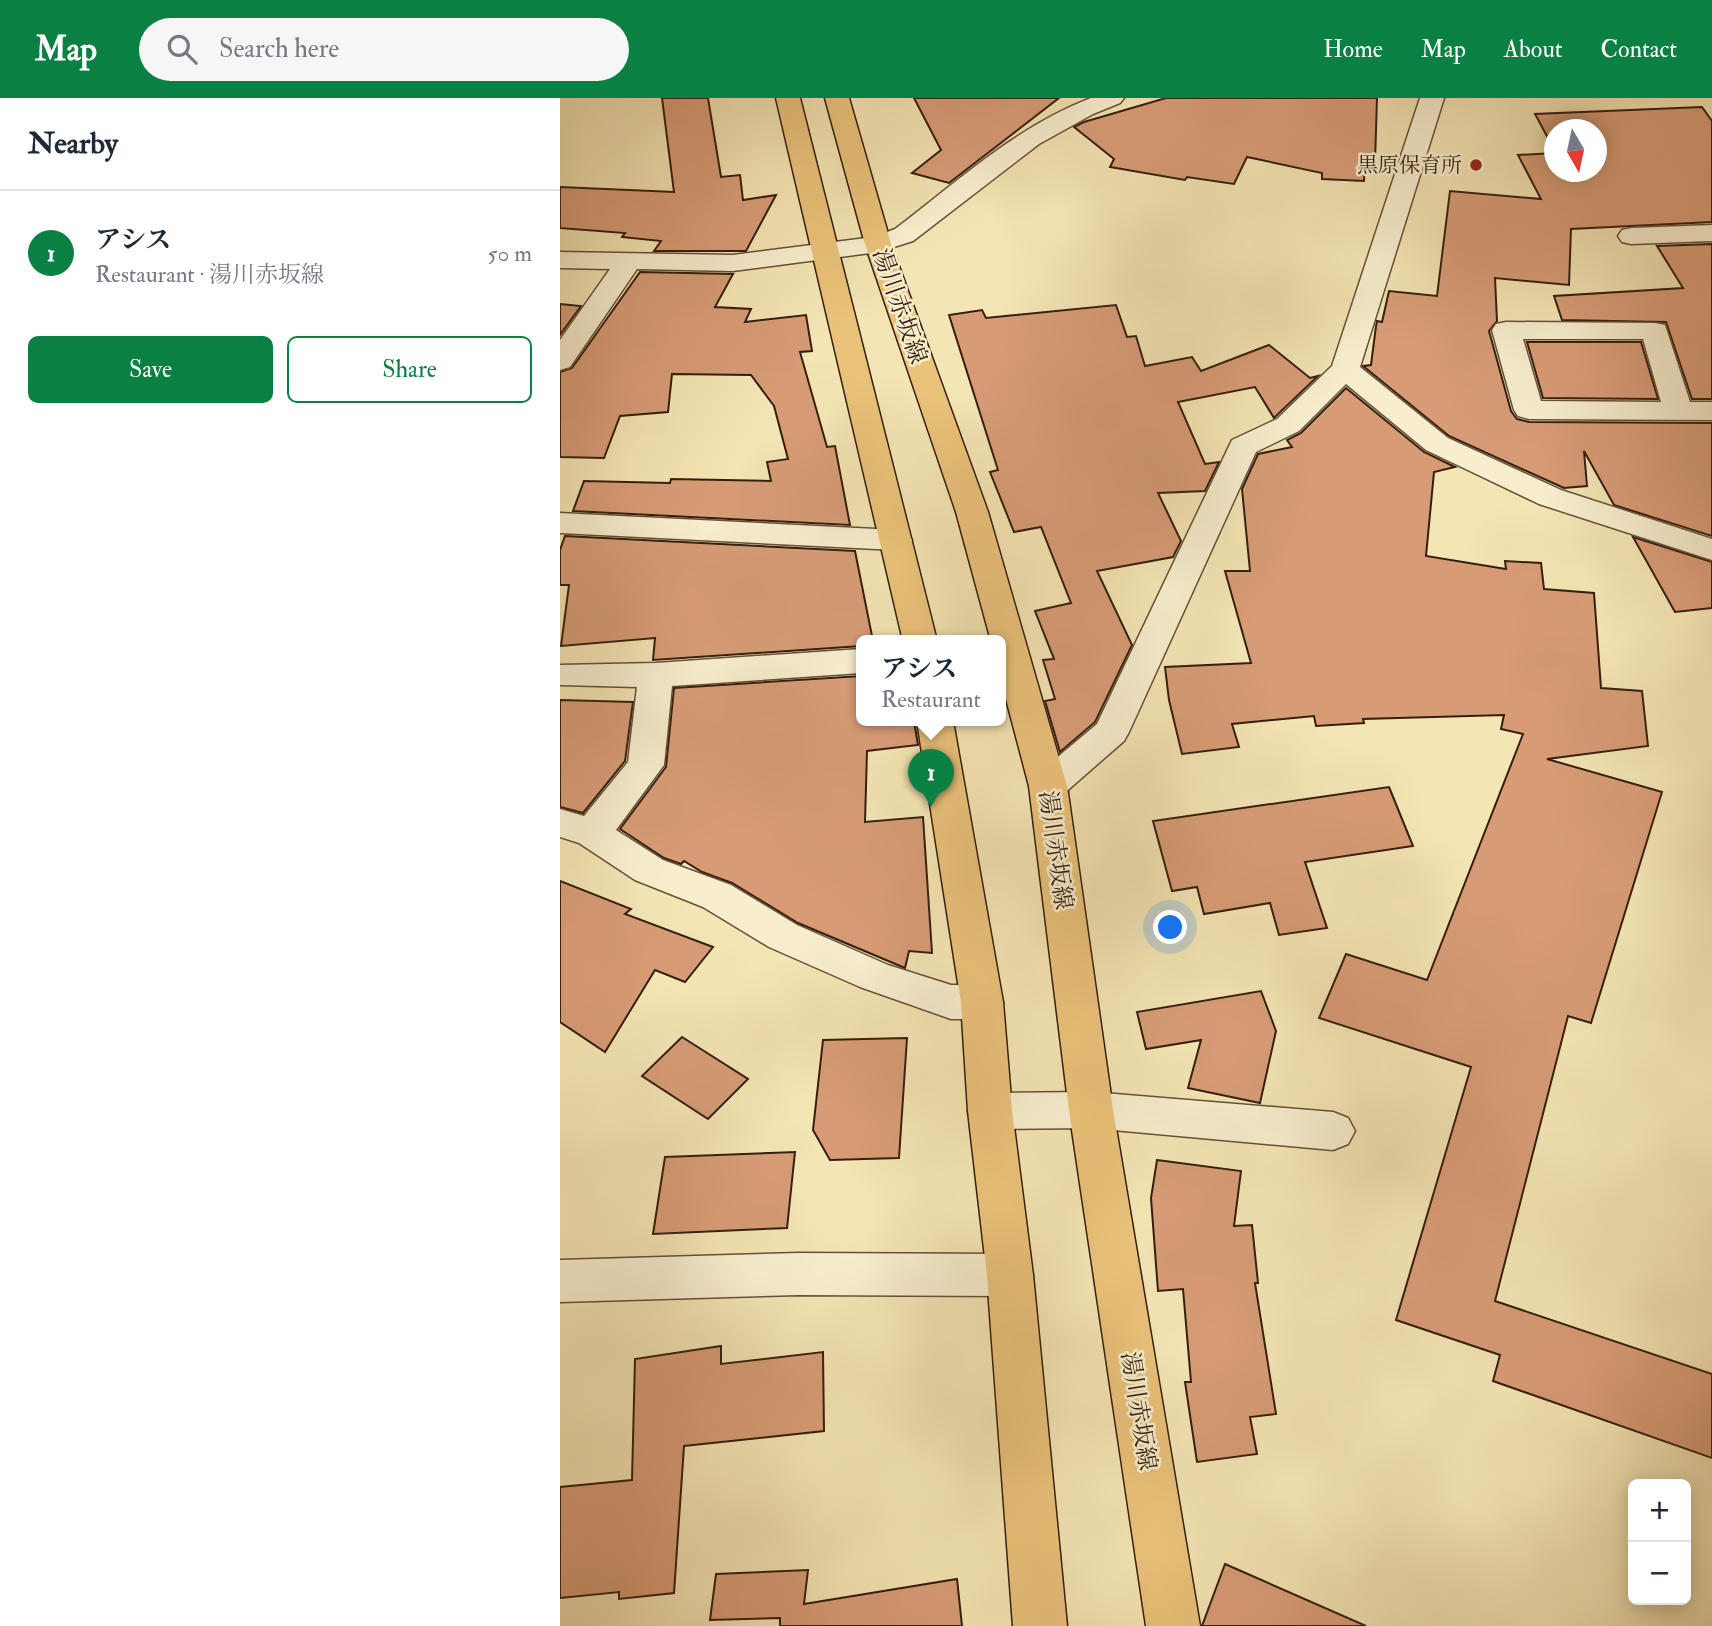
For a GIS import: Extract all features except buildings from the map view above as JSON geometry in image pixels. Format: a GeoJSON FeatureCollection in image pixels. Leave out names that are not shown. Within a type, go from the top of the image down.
{"type":"FeatureCollection","features":[{"type":"Feature","properties":{"kind":"main road"},"geometry":{"type":"LineString","coordinates":[[788,98],[919,635]]}},
{"type":"Feature","properties":{"kind":"main road","name":"湯川赤坂線"},"geometry":{"type":"LineString","coordinates":[[837,98],[878,244],[972,512],[1048,786],[1091,1110],[1174,1626]]}},
{"type":"Feature","properties":{"kind":"main road"},"geometry":{"type":"LineString","coordinates":[[936,726],[982,1002],[990,1111],[1010,1275],[1040,1626]]}},
{"type":"Feature","properties":{"kind":"street"},"geometry":{"type":"LineString","coordinates":[[560,260],[733,263],[878,244],[904,235],[1048,127],[1076,111],[1112,98]]}},
{"type":"Feature","properties":{"kind":"street"},"geometry":{"type":"LineString","coordinates":[[1048,786],[1111,732],[1243,446],[1288,425],[1345,369],[1432,98]]}},
{"type":"Feature","properties":{"kind":"street"},"geometry":{"type":"LineString","coordinates":[[1631,236],[1712,233]]}},
{"type":"Feature","properties":{"kind":"street"},"geometry":{"type":"LineString","coordinates":[[560,361],[628,263]]}},
{"type":"Feature","properties":{"kind":"street"},"geometry":{"type":"LineString","coordinates":[[1678,410],[1655,331],[1506,330],[1529,410],[1712,411]]}},
{"type":"Feature","properties":{"kind":"street"},"geometry":{"type":"LineString","coordinates":[[1345,369],[1437,444],[1550,496],[1712,550]]}},
{"type":"Feature","properties":{"kind":"street"},"geometry":{"type":"LineString","coordinates":[[560,523],[896,540]]}},
{"type":"Feature","properties":{"kind":"street"},"geometry":{"type":"LineString","coordinates":[[566,675],[656,675],[856,661]]}},
{"type":"Feature","properties":{"kind":"street"},"geometry":{"type":"LineString","coordinates":[[656,675],[646,765],[576,828],[649,870],[717,896],[783,936],[874,976],[951,1002],[982,1002]]}},
{"type":"Feature","properties":{"kind":"street"},"geometry":{"type":"LineString","coordinates":[[990,1111],[1091,1110],[1333,1131]]}},
{"type":"Feature","properties":{"kind":"street"},"geometry":{"type":"LineString","coordinates":[[560,1281],[798,1274],[1010,1275]]}},
{"type":"Feature","properties":{"kind":"place","name":"黒原保育所"},"geometry":{"type":"Point","coordinates":[1476,165]}},
{"type":"Feature","properties":{"kind":"place","name":"アシス"},"geometry":{"type":"Point","coordinates":[931,807]}}]}
